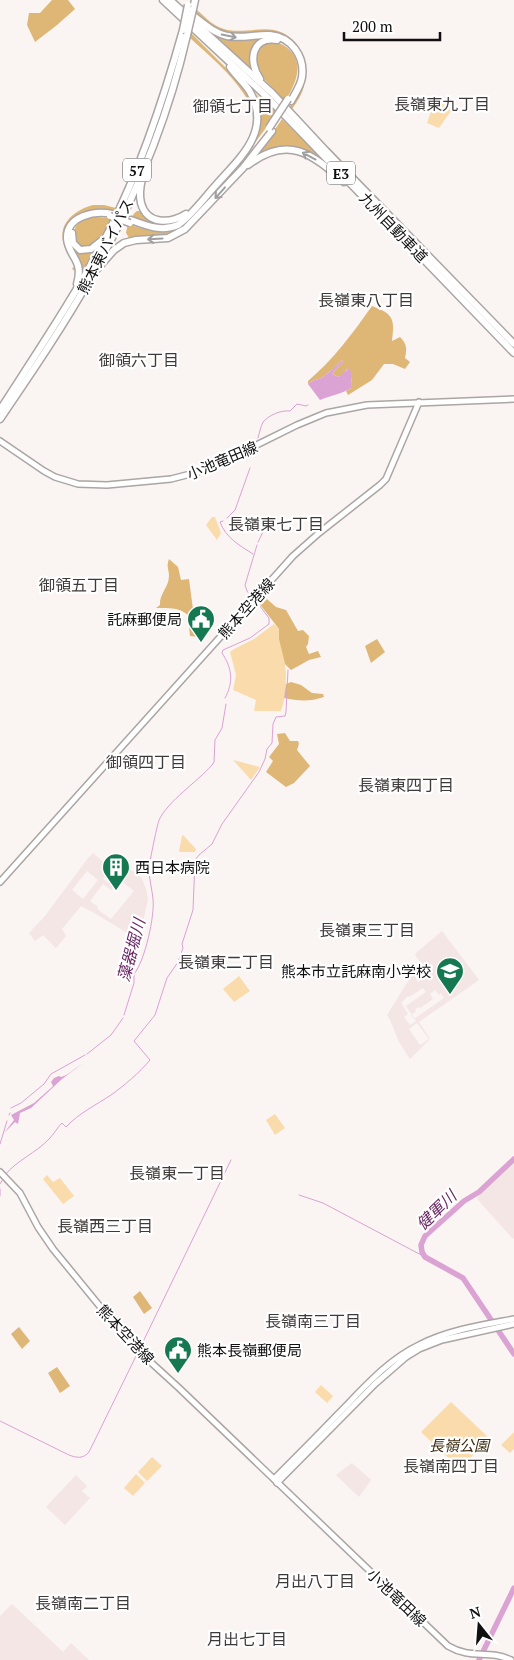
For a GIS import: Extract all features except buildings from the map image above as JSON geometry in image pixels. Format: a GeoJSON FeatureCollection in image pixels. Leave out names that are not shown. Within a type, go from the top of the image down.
{"type":"FeatureCollection","features":[{"type":"Feature","properties":{"kind":"highway","name":"九州自動車道"},"geometry":{"type":"LineString","coordinates":[[162,0],[267,97],[514,353]]}},
{"type":"Feature","properties":{"kind":"highway","name":"九州自動車道"},"geometry":{"type":"LineString","coordinates":[[170,0],[272,93],[320,145],[514,344]]}},
{"type":"Feature","properties":{"kind":"highway"},"geometry":{"type":"LineString","coordinates":[[94,271],[103,264],[114,250],[124,244],[136,240],[159,239],[172,236],[185,229],[243,168],[271,130],[301,82],[302,69],[298,54],[288,42],[270,35],[240,38],[225,36],[215,32],[175,0]]}},
{"type":"Feature","properties":{"kind":"highway","name":"熊本東バイパス"},"geometry":{"type":"LineString","coordinates":[[0,419],[94,271],[121,218],[143,170],[169,101],[190,5],[195,0]]}},
{"type":"Feature","properties":{"kind":"highway","name":"熊本東バイパス"},"geometry":{"type":"LineString","coordinates":[[72,303],[75,293],[109,230],[143,155],[185,32]]}},
{"type":"Feature","properties":{"kind":"highway"},"geometry":{"type":"LineString","coordinates":[[272,93],[258,77],[253,58],[254,51],[258,45],[273,40],[289,46],[295,54],[299,66],[296,85],[290,100]]}},
{"type":"Feature","properties":{"kind":"highway"},"geometry":{"type":"LineString","coordinates":[[131,222],[166,229],[182,222],[239,160],[253,139],[257,124],[257,114],[249,90],[218,52]]}},
{"type":"Feature","properties":{"kind":"highway"},"geometry":{"type":"LineString","coordinates":[[239,160],[248,154],[271,130]]}},
{"type":"Feature","properties":{"kind":"highway"},"geometry":{"type":"LineString","coordinates":[[243,168],[256,158],[270,152],[288,149],[302,152],[324,165],[387,220]]}},
{"type":"Feature","properties":{"kind":"highway"},"geometry":{"type":"LineString","coordinates":[[143,170],[140,201],[145,211],[151,217],[159,221],[169,222],[180,218],[195,207]]}},
{"type":"Feature","properties":{"kind":"highway"},"geometry":{"type":"LineString","coordinates":[[75,293],[79,271],[77,260],[68,242],[68,236],[70,228],[76,220],[97,212],[111,215],[150,230],[167,231],[176,229],[196,217]]}},
{"type":"Feature","properties":{"kind":"highway"},"geometry":{"type":"LineString","coordinates":[[109,230],[99,243],[91,249],[84,250],[78,248],[72,240],[72,230],[80,220],[94,215],[111,215]]}},
{"type":"Feature","properties":{"kind":"highway","name":"熊本東バイパス"},"geometry":{"type":"LineString","coordinates":[[0,410],[67,312]]}},
{"type":"Feature","properties":{"kind":"main road"},"geometry":{"type":"LineString","coordinates":[[419,402],[514,399]]}},
{"type":"Feature","properties":{"kind":"main road","name":"小池竜田線"},"geometry":{"type":"LineString","coordinates":[[0,441],[44,471],[70,482],[95,486],[150,481],[180,477],[213,467],[296,425],[326,413],[367,405],[419,402]]}},
{"type":"Feature","properties":{"kind":"main road","name":"熊本空港線"},"geometry":{"type":"LineString","coordinates":[[0,882],[293,556],[386,479],[419,402]]}},
{"type":"Feature","properties":{"kind":"main road","name":"熊本空港線"},"geometry":{"type":"LineString","coordinates":[[3,1175],[20,1193],[38,1227],[53,1249],[133,1346],[276,1481]]}},
{"type":"Feature","properties":{"kind":"main road"},"geometry":{"type":"LineString","coordinates":[[276,1481],[354,1398],[394,1360],[417,1345],[441,1335],[514,1319]]}},
{"type":"Feature","properties":{"kind":"main road"},"geometry":{"type":"LineString","coordinates":[[276,1481],[375,1384],[406,1357],[442,1340],[514,1324]]}},
{"type":"Feature","properties":{"kind":"main road","name":"小池竜田線"},"geometry":{"type":"LineString","coordinates":[[276,1481],[448,1646],[464,1655],[494,1655],[511,1660]]}},
{"type":"Feature","properties":{"kind":"shaded area"},"geometry":{"type":"Polygon","coordinates":[[[52,0],[68,0],[75,9],[35,42],[27,25],[29,13],[40,13],[52,0]]]}},
{"type":"Feature","properties":{"kind":"shaded area"},"geometry":{"type":"Polygon","coordinates":[[[196,9],[220,28],[237,31],[262,29],[283,33],[296,44],[303,59],[305,71],[287,38],[234,36],[214,29],[195,14],[196,9]]]}},
{"type":"Feature","properties":{"kind":"shaded area"},"geometry":{"type":"Polygon","coordinates":[[[191,33],[237,79],[251,98],[255,115],[243,92],[218,64],[190,38],[191,33]]]}},
{"type":"Feature","properties":{"kind":"shaded area"},"geometry":{"type":"Polygon","coordinates":[[[219,35],[268,37],[255,47],[255,75],[216,38],[219,35]]]}},
{"type":"Feature","properties":{"kind":"shaded area"},"geometry":{"type":"Polygon","coordinates":[[[277,42],[287,47],[293,54],[298,68],[294,84],[285,101],[260,75],[255,60],[257,49],[264,43],[277,42]]]}},
{"type":"Feature","properties":{"kind":"shaded area"},"geometry":{"type":"Polygon","coordinates":[[[305,71],[302,91],[292,109],[290,107],[298,93],[305,71]]]}},
{"type":"Feature","properties":{"kind":"shaded area"},"geometry":{"type":"Polygon","coordinates":[[[269,105],[277,113],[251,148],[259,114],[269,105]]]}},
{"type":"Feature","properties":{"kind":"shaded area"},"geometry":{"type":"Polygon","coordinates":[[[282,119],[323,162],[303,151],[266,151],[257,156],[282,119]]]}},
{"type":"Feature","properties":{"kind":"shaded area"},"geometry":{"type":"Polygon","coordinates":[[[93,205],[116,208],[113,213],[87,213],[66,233],[78,273],[72,269],[75,265],[65,247],[62,233],[70,217],[93,205]]]}},
{"type":"Feature","properties":{"kind":"shaded area"},"geometry":{"type":"Polygon","coordinates":[[[137,211],[141,211],[163,224],[178,220],[177,223],[163,227],[136,221],[134,226],[148,230],[167,232],[186,224],[180,229],[167,235],[152,238],[129,238],[126,233],[127,227],[137,211]]]}},
{"type":"Feature","properties":{"kind":"shaded area"},"geometry":{"type":"Polygon","coordinates":[[[93,217],[111,218],[101,238],[88,247],[82,248],[74,242],[75,228],[83,220],[93,217]]]}},
{"type":"Feature","properties":{"kind":"shaded area"},"geometry":{"type":"Polygon","coordinates":[[[74,247],[95,249],[83,270],[80,268],[72,249],[74,247]]]}},
{"type":"Feature","properties":{"kind":"shaded area"},"geometry":{"type":"Polygon","coordinates":[[[372,306],[391,318],[393,322],[392,341],[400,337],[404,342],[406,349],[405,358],[410,362],[405,369],[393,364],[384,364],[372,380],[348,395],[346,391],[351,388],[352,380],[349,371],[347,369],[339,377],[332,374],[343,362],[342,360],[323,377],[308,384],[308,381],[342,346],[372,306]]]}},
{"type":"Feature","properties":{"kind":"shaded area"},"geometry":{"type":"Polygon","coordinates":[[[342,360],[343,362],[332,374],[339,377],[349,368],[352,375],[351,388],[320,400],[308,384],[323,377],[342,360]]]}},
{"type":"Feature","properties":{"kind":"shaded area"},"geometry":{"type":"Polygon","coordinates":[[[169,559],[178,567],[181,580],[189,579],[194,617],[198,624],[199,637],[190,636],[188,615],[184,612],[173,608],[156,608],[160,605],[161,597],[169,580],[169,559]]]}},
{"type":"Feature","properties":{"kind":"shaded area"},"geometry":{"type":"Polygon","coordinates":[[[260,593],[276,607],[286,610],[298,631],[303,630],[309,636],[306,647],[309,654],[318,651],[321,657],[309,660],[291,670],[285,664],[279,639],[279,629],[255,598],[260,593]]]}},
{"type":"Feature","properties":{"kind":"shaded area"},"geometry":{"type":"Polygon","coordinates":[[[377,639],[385,652],[371,663],[365,646],[377,639]]]}},
{"type":"Feature","properties":{"kind":"shaded area"},"geometry":{"type":"Polygon","coordinates":[[[291,682],[301,685],[312,693],[323,694],[324,697],[314,700],[284,698],[286,684],[291,682]]]}},
{"type":"Feature","properties":{"kind":"shaded area"},"geometry":{"type":"Polygon","coordinates":[[[285,733],[290,741],[298,741],[297,750],[310,766],[294,783],[286,787],[266,772],[273,761],[269,757],[279,744],[277,734],[285,733]]]}},
{"type":"Feature","properties":{"kind":"shaded area"},"geometry":{"type":"Polygon","coordinates":[[[93,853],[109,867],[118,859],[142,879],[148,899],[139,940],[81,906],[62,929],[66,936],[56,948],[43,935],[35,941],[29,933],[45,916],[93,853]],[[117,862],[103,879],[114,887],[111,890],[103,884],[90,901],[98,907],[97,909],[111,919],[134,891],[120,880],[128,870],[117,862]],[[87,871],[72,890],[83,899],[98,880],[87,871]]]}},
{"type":"Feature","properties":{"kind":"shaded area","name":"熊本市立託麻南小学校"},"geometry":{"type":"Polygon","coordinates":[[[442,931],[479,980],[419,1022],[430,1039],[410,1059],[399,1042],[387,1015],[420,962],[415,955],[442,931]],[[424,968],[414,975],[418,982],[428,975],[424,968]],[[423,988],[408,996],[401,1003],[408,1014],[404,1017],[410,1025],[416,1021],[414,1019],[444,998],[441,993],[439,995],[435,990],[430,994],[433,999],[420,1008],[415,1009],[416,1011],[412,1014],[406,1006],[426,992],[423,988]],[[417,1023],[409,1029],[420,1045],[429,1039],[417,1023]]]}},
{"type":"Feature","properties":{"kind":"shaded area"},"geometry":{"type":"Polygon","coordinates":[[[82,1064],[62,1079],[31,1108],[20,1113],[18,1124],[15,1122],[4,1133],[14,1120],[11,1115],[34,1103],[53,1086],[51,1082],[54,1078],[67,1075],[82,1064]]]}},
{"type":"Feature","properties":{"kind":"shaded area"},"geometry":{"type":"Polygon","coordinates":[[[514,1161],[514,1238],[513,1239],[477,1197],[514,1161]]]}},
{"type":"Feature","properties":{"kind":"shaded area"},"geometry":{"type":"Polygon","coordinates":[[[140,1291],[152,1308],[144,1314],[133,1297],[140,1291]]]}},
{"type":"Feature","properties":{"kind":"shaded area"},"geometry":{"type":"Polygon","coordinates":[[[19,1327],[30,1341],[22,1349],[11,1334],[19,1327]]]}},
{"type":"Feature","properties":{"kind":"shaded area"},"geometry":{"type":"Polygon","coordinates":[[[57,1367],[70,1386],[60,1393],[48,1373],[57,1367]]]}},
{"type":"Feature","properties":{"kind":"shaded area"},"geometry":{"type":"Polygon","coordinates":[[[352,1463],[371,1480],[359,1497],[336,1475],[352,1463]]]}},
{"type":"Feature","properties":{"kind":"shaded area"},"geometry":{"type":"Polygon","coordinates":[[[76,1475],[87,1486],[82,1491],[90,1498],[65,1525],[46,1507],[76,1475]]]}},
{"type":"Feature","properties":{"kind":"shaded area"},"geometry":{"type":"Polygon","coordinates":[[[12,1604],[63,1652],[71,1643],[89,1660],[0,1660],[0,1616],[12,1604]]]}},
{"type":"Feature","properties":{"kind":"green space"},"geometry":{"type":"Polygon","coordinates":[[[245,83],[269,105],[259,114],[245,83]]]}},
{"type":"Feature","properties":{"kind":"green space"},"geometry":{"type":"Polygon","coordinates":[[[440,101],[451,111],[439,128],[427,123],[430,114],[440,101]]]}},
{"type":"Feature","properties":{"kind":"green space"},"geometry":{"type":"Polygon","coordinates":[[[212,517],[215,517],[221,533],[217,540],[206,525],[212,517]]]}},
{"type":"Feature","properties":{"kind":"green space"},"geometry":{"type":"Polygon","coordinates":[[[274,624],[279,629],[285,664],[284,700],[281,711],[254,711],[256,700],[233,690],[236,675],[230,652],[254,639],[274,624]]]}},
{"type":"Feature","properties":{"kind":"green space"},"geometry":{"type":"Polygon","coordinates":[[[233,760],[260,767],[251,780],[233,760]]]}},
{"type":"Feature","properties":{"kind":"green space"},"geometry":{"type":"Polygon","coordinates":[[[183,835],[196,849],[195,852],[179,851],[183,835]]]}},
{"type":"Feature","properties":{"kind":"green space"},"geometry":{"type":"Polygon","coordinates":[[[239,976],[250,991],[234,1002],[223,989],[239,976]]]}},
{"type":"Feature","properties":{"kind":"green space"},"geometry":{"type":"Polygon","coordinates":[[[275,1114],[285,1128],[275,1135],[266,1120],[275,1114]]]}},
{"type":"Feature","properties":{"kind":"green space"},"geometry":{"type":"Polygon","coordinates":[[[47,1175],[53,1182],[60,1178],[74,1196],[63,1204],[43,1179],[47,1175]]]}},
{"type":"Feature","properties":{"kind":"green space"},"geometry":{"type":"Polygon","coordinates":[[[321,1385],[333,1396],[327,1403],[315,1392],[321,1385]]]}},
{"type":"Feature","properties":{"kind":"green space","name":"長嶺公園"},"geometry":{"type":"Polygon","coordinates":[[[451,1402],[489,1438],[460,1469],[421,1432],[451,1402]]]}},
{"type":"Feature","properties":{"kind":"green space"},"geometry":{"type":"Polygon","coordinates":[[[514,1432],[514,1449],[510,1453],[501,1445],[514,1432]]]}},
{"type":"Feature","properties":{"kind":"green space"},"geometry":{"type":"Polygon","coordinates":[[[152,1457],[162,1466],[147,1481],[138,1472],[152,1457]]]}},
{"type":"Feature","properties":{"kind":"green space"},"geometry":{"type":"Polygon","coordinates":[[[136,1474],[145,1483],[133,1496],[124,1488],[136,1474]]]}},
{"type":"Feature","properties":{"kind":"waterway"},"geometry":{"type":"LineString","coordinates":[[258,438],[263,422],[268,417],[279,412],[290,411],[297,404],[308,405]]}},
{"type":"Feature","properties":{"kind":"waterway"},"geometry":{"type":"LineString","coordinates":[[227,518],[235,510],[250,468]]}},
{"type":"Feature","properties":{"kind":"waterway"},"geometry":{"type":"LineString","coordinates":[[223,521],[220,522],[229,537],[253,554]]}},
{"type":"Feature","properties":{"kind":"waterway","name":"藻器堀川"},"geometry":{"type":"LineString","coordinates":[[258,542],[266,526]]}},
{"type":"Feature","properties":{"kind":"waterway","name":"藻器堀川"},"geometry":{"type":"LineString","coordinates":[[252,597],[245,585],[257,545]]}},
{"type":"Feature","properties":{"kind":"waterway","name":"藻器堀川"},"geometry":{"type":"LineString","coordinates":[[225,698],[230,686],[231,675],[222,653],[223,650],[250,638],[269,624],[269,618],[256,601]]}},
{"type":"Feature","properties":{"kind":"waterway"},"geometry":{"type":"LineString","coordinates":[[5,1175],[15,1165],[44,1144],[62,1123],[66,1127],[82,1113],[111,1095],[132,1079],[150,1060],[134,1041],[155,1015],[167,978],[178,962],[183,948],[182,944],[193,910],[195,860],[212,844],[222,824],[259,772],[267,749],[272,743],[273,724],[276,717],[285,716],[288,670]]}},
{"type":"Feature","properties":{"kind":"waterway","name":"藻器堀川"},"geometry":{"type":"LineString","coordinates":[[124,1015],[134,983],[134,974],[142,959],[151,926],[153,899],[149,869],[159,820],[169,806],[214,762],[215,740],[222,728],[226,704]]}},
{"type":"Feature","properties":{"kind":"waterway","name":"藻器堀川"},"geometry":{"type":"LineString","coordinates":[[87,1054],[111,1035],[123,1018]]}},
{"type":"Feature","properties":{"kind":"waterway","name":"藻器堀川"},"geometry":{"type":"LineString","coordinates":[[11,1108],[21,1103],[44,1084],[51,1074],[85,1055]]}},
{"type":"Feature","properties":{"kind":"waterway","name":"藻器堀川"},"geometry":{"type":"LineString","coordinates":[[0,1144],[7,1121]]}},
{"type":"Feature","properties":{"kind":"waterway","name":"健軍川"},"geometry":{"type":"LineString","coordinates":[[514,1159],[479,1192],[464,1201],[425,1236],[421,1245],[425,1257],[463,1278],[514,1354]]}},
{"type":"Feature","properties":{"kind":"waterway"},"geometry":{"type":"LineString","coordinates":[[140,1348],[231,1160]]}},
{"type":"Feature","properties":{"kind":"waterway"},"geometry":{"type":"LineString","coordinates":[[0,1184],[3,1179]]}},
{"type":"Feature","properties":{"kind":"waterway"},"geometry":{"type":"LineString","coordinates":[[0,1189],[0,1196]]}},
{"type":"Feature","properties":{"kind":"waterway"},"geometry":{"type":"LineString","coordinates":[[299,1195],[323,1203],[425,1257]]}},
{"type":"Feature","properties":{"kind":"waterway"},"geometry":{"type":"LineString","coordinates":[[0,1421],[69,1455],[82,1457],[89,1452],[138,1352]]}},
{"type":"Feature","properties":{"kind":"waterway","name":"健軍川"},"geometry":{"type":"LineString","coordinates":[[479,1660],[514,1588]]}},
{"type":"Feature","properties":{"kind":"place","name":"託麻郵便局"},"geometry":{"type":"Point","coordinates":[201,643]}},
{"type":"Feature","properties":{"kind":"place","name":"西日本病院"},"geometry":{"type":"Point","coordinates":[116,891]}},
{"type":"Feature","properties":{"kind":"place","name":"熊本市立託麻南小学校"},"geometry":{"type":"Point","coordinates":[450,995]}},
{"type":"Feature","properties":{"kind":"place","name":"熊本長嶺郵便局"},"geometry":{"type":"Point","coordinates":[178,1374]}},
{"type":"Feature","properties":{"kind":"district","name":"長嶺東九丁目"},"geometry":{"type":"Point","coordinates":[442,104]}},
{"type":"Feature","properties":{"kind":"district","name":"御領七丁目"},"geometry":{"type":"Point","coordinates":[233,106]}},
{"type":"Feature","properties":{"kind":"district","name":"長嶺東八丁目"},"geometry":{"type":"Point","coordinates":[366,300]}},
{"type":"Feature","properties":{"kind":"district","name":"御領六丁目"},"geometry":{"type":"Point","coordinates":[139,360]}},
{"type":"Feature","properties":{"kind":"district","name":"長嶺東七丁目"},"geometry":{"type":"Point","coordinates":[276,524]}},
{"type":"Feature","properties":{"kind":"district","name":"御領五丁目"},"geometry":{"type":"Point","coordinates":[79,585]}},
{"type":"Feature","properties":{"kind":"district","name":"御領四丁目"},"geometry":{"type":"Point","coordinates":[146,762]}},
{"type":"Feature","properties":{"kind":"district","name":"長嶺東四丁目"},"geometry":{"type":"Point","coordinates":[406,785]}},
{"type":"Feature","properties":{"kind":"district","name":"長嶺東三丁目"},"geometry":{"type":"Point","coordinates":[367,930]}},
{"type":"Feature","properties":{"kind":"district","name":"長嶺東二丁目"},"geometry":{"type":"Point","coordinates":[226,962]}},
{"type":"Feature","properties":{"kind":"district","name":"長嶺東一丁目"},"geometry":{"type":"Point","coordinates":[177,1173]}},
{"type":"Feature","properties":{"kind":"district","name":"長嶺西三丁目"},"geometry":{"type":"Point","coordinates":[105,1226]}},
{"type":"Feature","properties":{"kind":"district","name":"長嶺南三丁目"},"geometry":{"type":"Point","coordinates":[313,1321]}},
{"type":"Feature","properties":{"kind":"district","name":"長嶺南四丁目"},"geometry":{"type":"Point","coordinates":[451,1466]}},
{"type":"Feature","properties":{"kind":"district","name":"月出八丁目"},"geometry":{"type":"Point","coordinates":[315,1581]}},
{"type":"Feature","properties":{"kind":"district","name":"長嶺南二丁目"},"geometry":{"type":"Point","coordinates":[83,1603]}},
{"type":"Feature","properties":{"kind":"district","name":"月出七丁目"},"geometry":{"type":"Point","coordinates":[247,1639]}}]}
